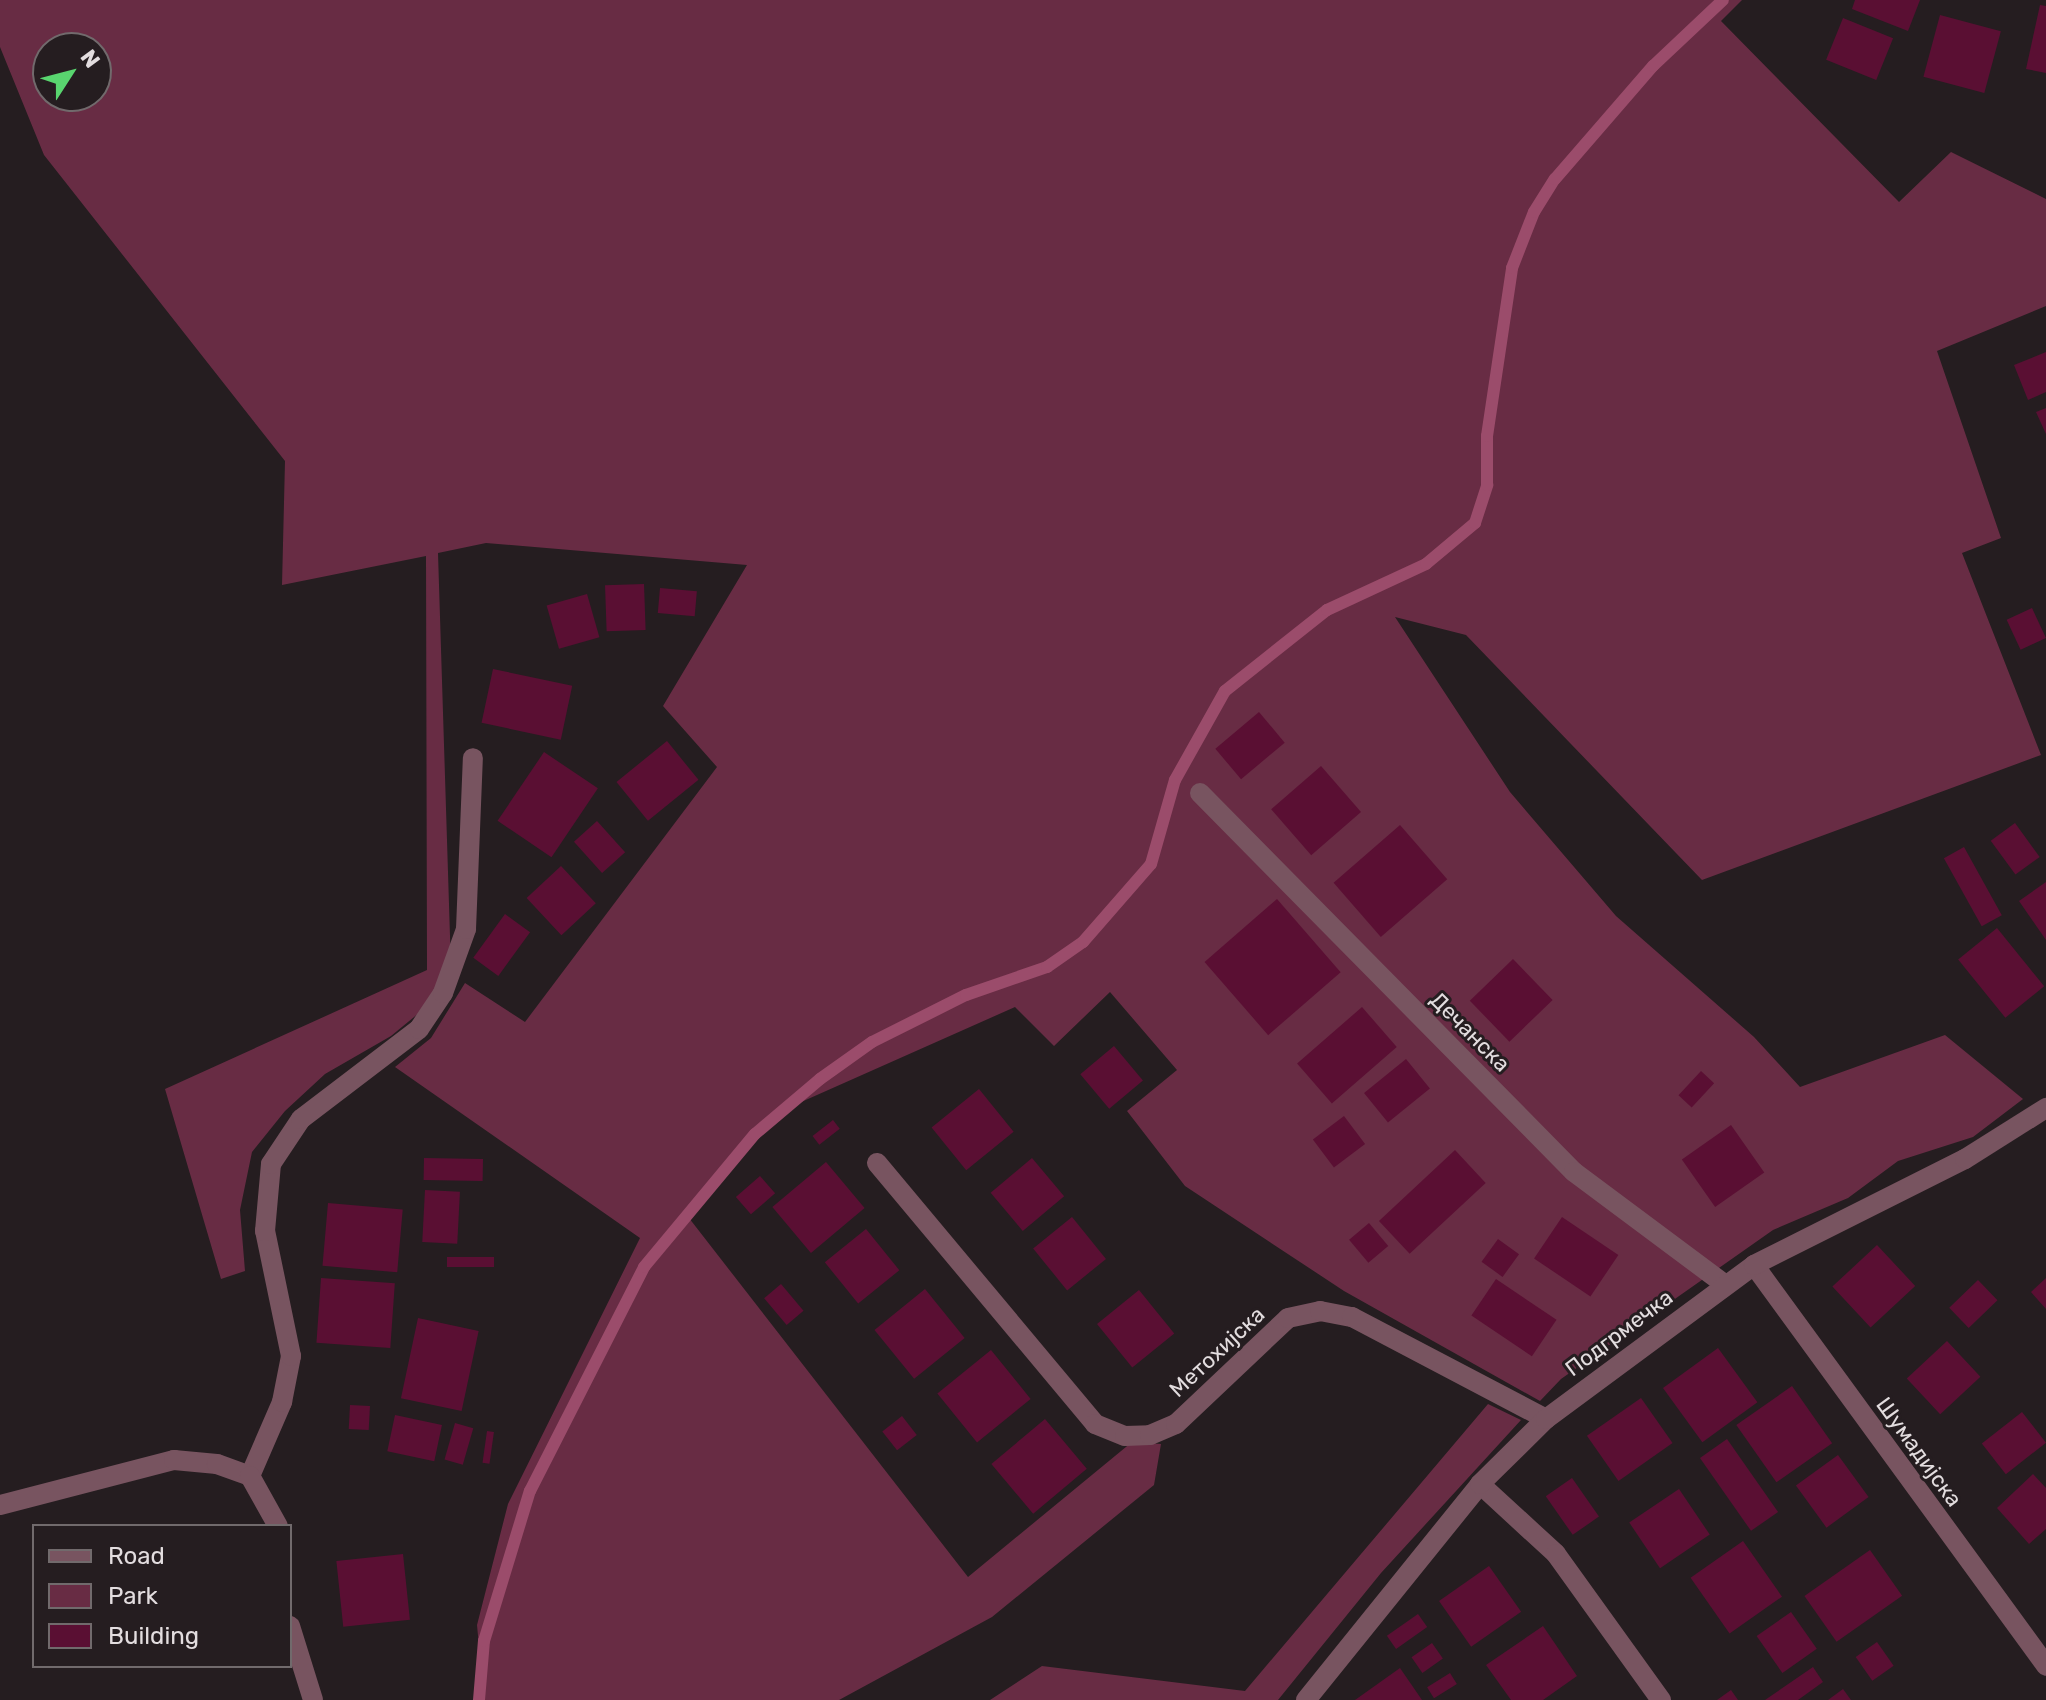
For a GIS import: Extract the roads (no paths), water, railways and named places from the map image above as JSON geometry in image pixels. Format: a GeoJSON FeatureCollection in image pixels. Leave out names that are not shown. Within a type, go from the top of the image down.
{"type":"FeatureCollection","features":[{"type":"Feature","properties":{"kind":"street"},"geometry":{"type":"LineString","coordinates":[[250,1476],[282,1402],[291,1356],[265,1231],[271,1164],[301,1119],[419,1029],[443,993],[466,929],[473,758]]}},
{"type":"Feature","properties":{"kind":"street","name":"Дечанска"},"geometry":{"type":"LineString","coordinates":[[1200,793],[1574,1172],[1724,1284]]}},
{"type":"Feature","properties":{"kind":"street","name":"Подгрмечка"},"geometry":{"type":"LineString","coordinates":[[1306,1700],[1480,1484],[1546,1419],[1724,1284],[1754,1265],[1965,1159],[2046,1108]]}},
{"type":"Feature","properties":{"kind":"street","name":"Метохијска"},"geometry":{"type":"LineString","coordinates":[[877,1163],[1095,1424],[1125,1436],[1150,1435],[1176,1424],[1288,1318],[1320,1311],[1352,1317],[1546,1419]]}},
{"type":"Feature","properties":{"kind":"street","name":"Шумадијска"},"geometry":{"type":"LineString","coordinates":[[1754,1265],[2046,1666]]}},
{"type":"Feature","properties":{"kind":"street"},"geometry":{"type":"LineString","coordinates":[[0,1505],[174,1460],[217,1464],[250,1476],[277,1524]]}},
{"type":"Feature","properties":{"kind":"street"},"geometry":{"type":"LineString","coordinates":[[1480,1484],[1556,1554],[1661,1700]]}},
{"type":"Feature","properties":{"kind":"street"},"geometry":{"type":"LineString","coordinates":[[292,1632],[313,1700]]}},
{"type":"Feature","properties":{"kind":"waterway"},"geometry":{"type":"LineString","coordinates":[[479,1700],[484,1641],[530,1491],[644,1267],[755,1134],[820,1079],[872,1042],[966,995],[1047,967],[1083,942],[1151,864],[1175,780],[1225,691],[1327,610],[1426,564],[1475,523],[1487,485],[1487,436],[1512,268],[1534,212],[1555,179],[1653,66],[1723,0]]}}]}
